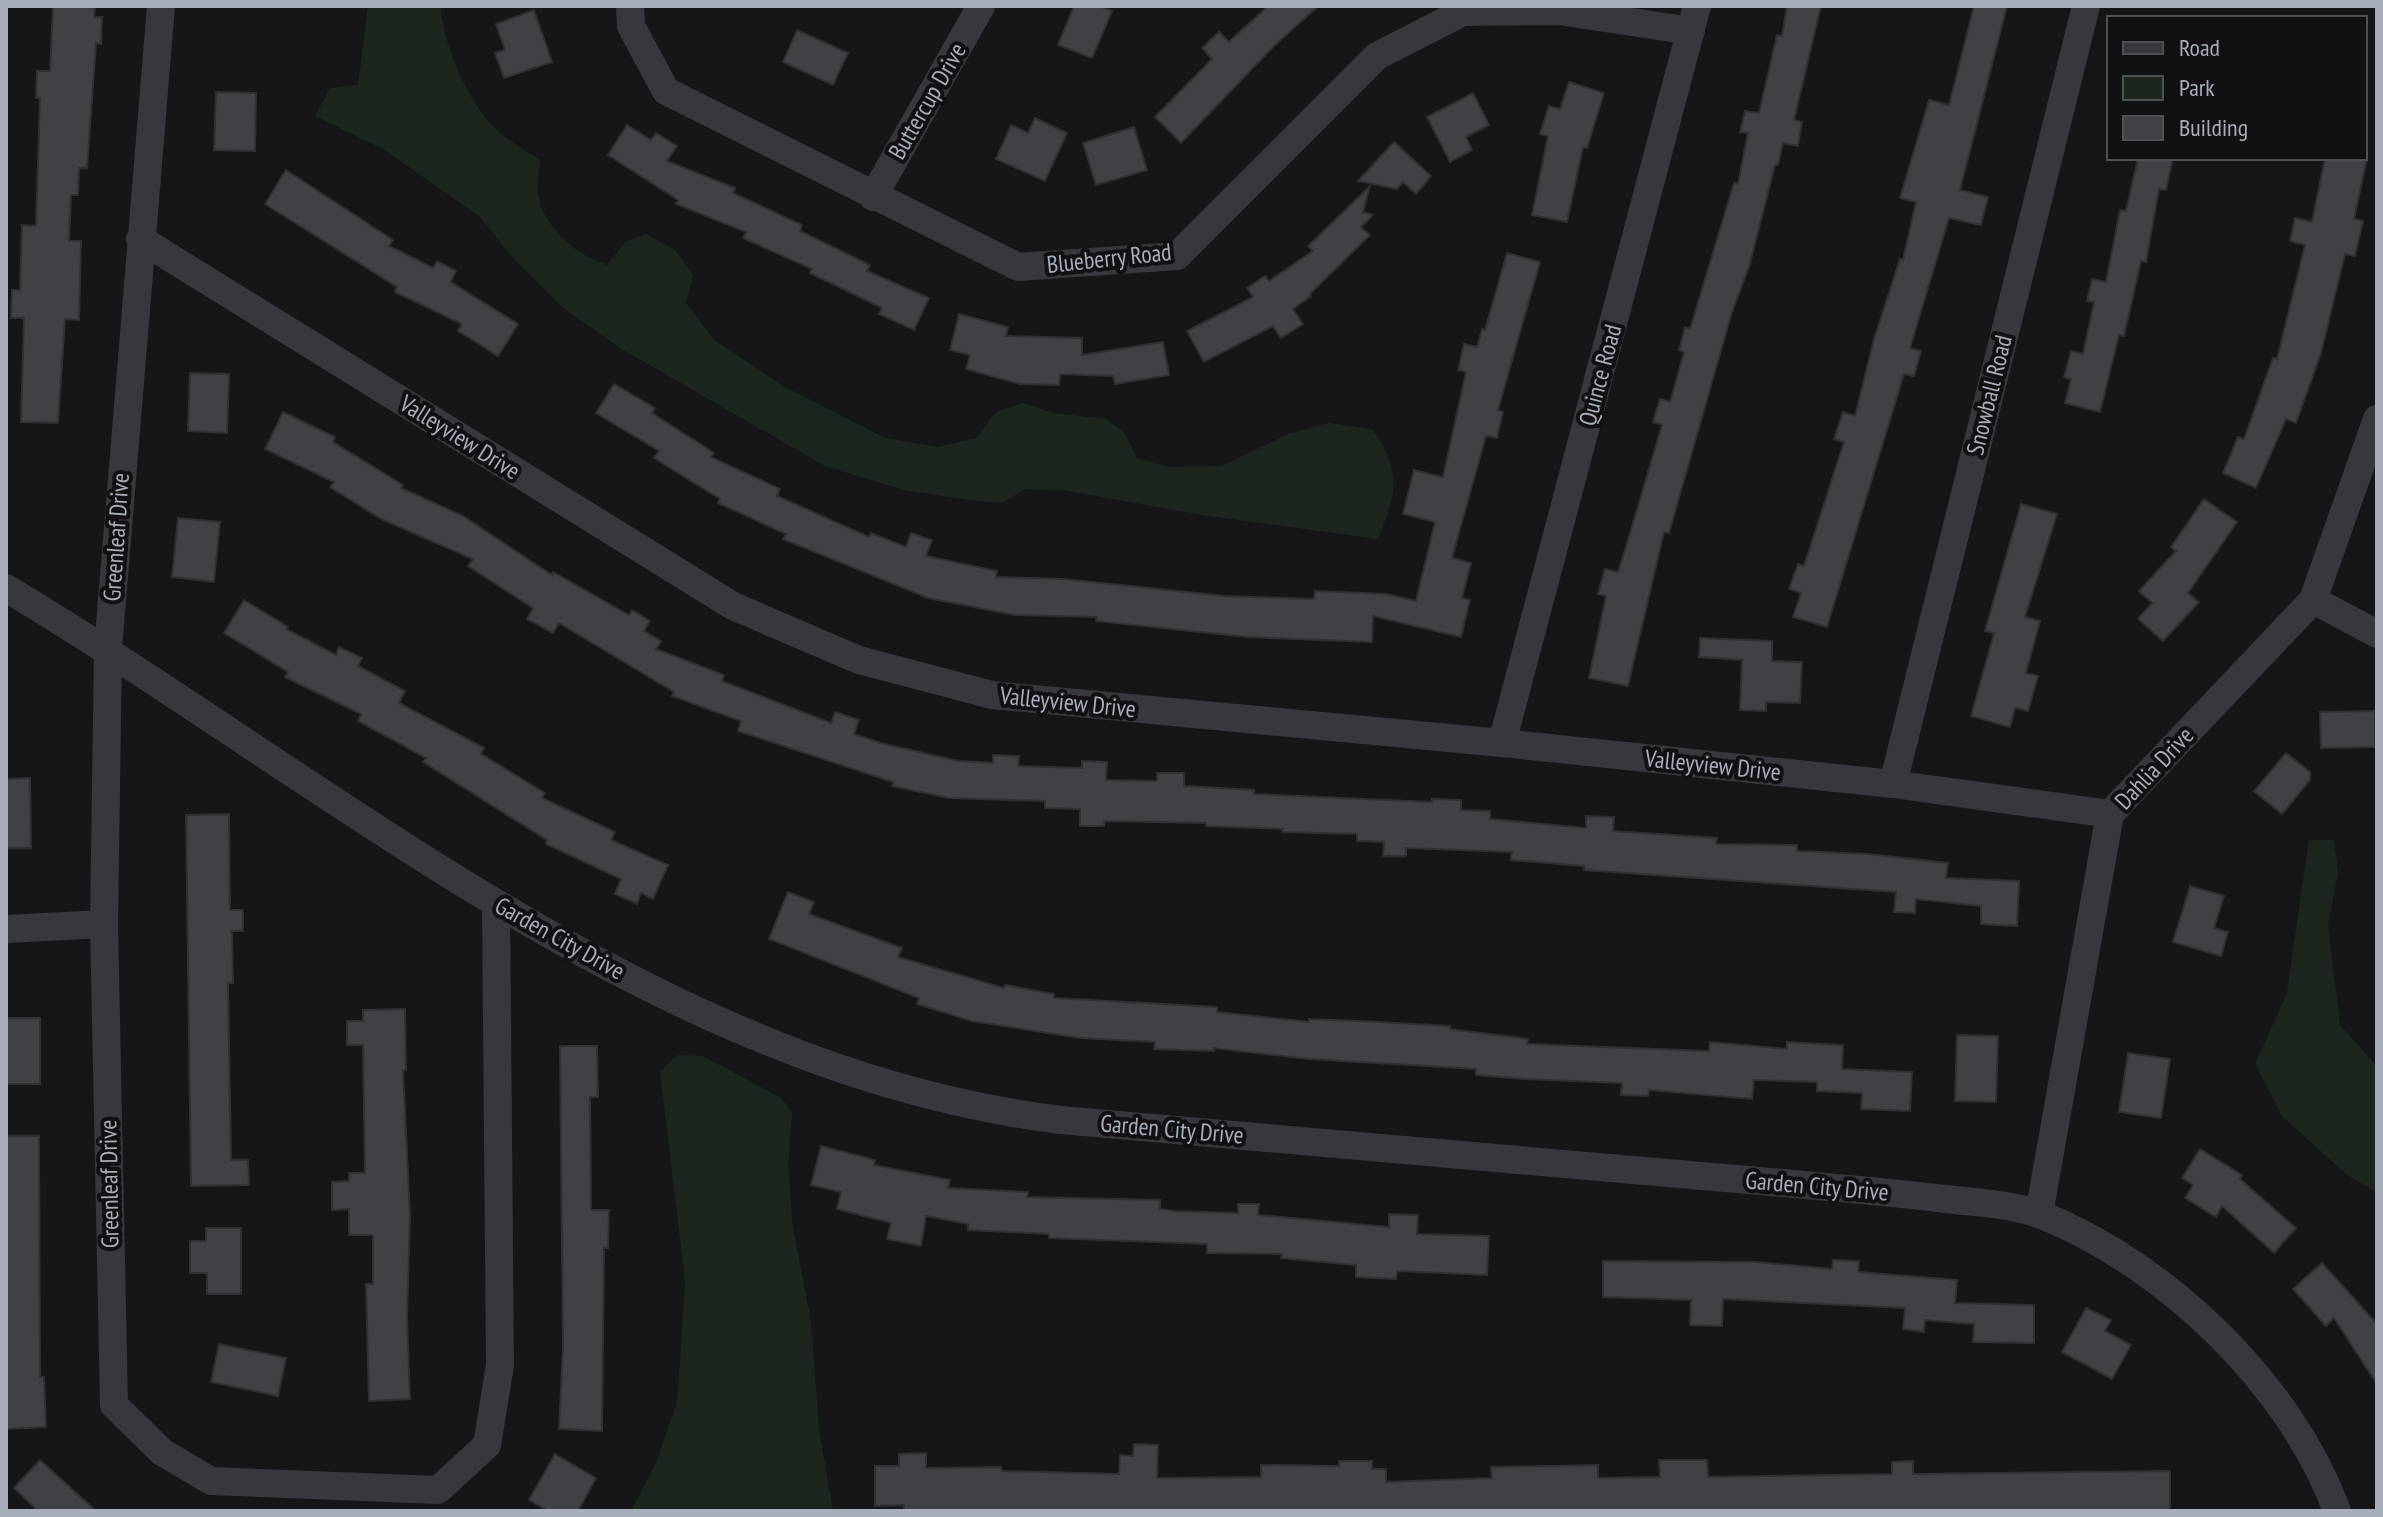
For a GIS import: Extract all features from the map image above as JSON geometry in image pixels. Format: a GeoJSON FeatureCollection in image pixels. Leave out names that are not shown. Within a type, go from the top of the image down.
{"type":"FeatureCollection","features":[{"type":"Feature","properties":{"kind":"street","name":"Greenleaf Drive"},"geometry":{"type":"LineString","coordinates":[[161,6],[108,649],[104,924],[114,1405],[162,1452],[211,1481],[438,1490],[487,1445],[500,1365],[496,905]]}},
{"type":"Feature","properties":{"kind":"street","name":"Blueberry Road"},"geometry":{"type":"LineString","coordinates":[[630,6],[631,26],[666,91],[1018,267],[1177,256],[1377,56],[1463,12],[1559,11],[1694,19]]}},
{"type":"Feature","properties":{"kind":"street","name":"Buttercup Drive"},"geometry":{"type":"LineString","coordinates":[[873,197],[981,6]]}},
{"type":"Feature","properties":{"kind":"street","name":"Snowball Road"},"geometry":{"type":"LineString","coordinates":[[1893,784],[2086,6]]}},
{"type":"Feature","properties":{"kind":"street","name":"Quince Road"},"geometry":{"type":"LineString","coordinates":[[1502,743],[1694,19]]}},
{"type":"Feature","properties":{"kind":"street","name":"Valleyview Drive"},"geometry":{"type":"LineString","coordinates":[[140,239],[733,606],[859,660],[992,695],[1893,784],[2110,814]]}},
{"type":"Feature","properties":{"kind":"street","name":"Dahlia Drive"},"geometry":{"type":"LineString","coordinates":[[2039,1214],[2110,814],[2313,600],[2377,419]]}},
{"type":"Feature","properties":{"kind":"street","name":"Garden City Drive"},"geometry":{"type":"LineString","coordinates":[[6,588],[108,649],[496,905],[650,988],[761,1037],[849,1071],[987,1111],[1899,1193],[2039,1214],[2094,1238],[2153,1277],[2214,1331],[2264,1387],[2299,1434],[2337,1511]]}},
{"type":"Feature","properties":{"kind":"street"},"geometry":{"type":"LineString","coordinates":[[2313,600],[2377,634]]}},
{"type":"Feature","properties":{"kind":"street"},"geometry":{"type":"LineString","coordinates":[[6,929],[104,924]]}},
{"type":"Feature","properties":{"kind":"green space"},"geometry":{"type":"Polygon","coordinates":[[[368,6],[441,6],[446,38],[467,90],[487,120],[540,160],[538,193],[541,205],[546,217],[563,238],[584,255],[607,265],[625,242],[646,234],[675,250],[693,275],[686,303],[713,339],[783,386],[885,438],[938,447],[976,438],[996,412],[1023,403],[1053,413],[1106,419],[1124,432],[1137,458],[1169,467],[1221,466],[1288,434],[1329,423],[1372,429],[1389,458],[1393,483],[1389,509],[1378,539],[1202,515],[1063,490],[1026,489],[1002,503],[969,500],[904,490],[825,466],[620,348],[562,307],[515,260],[479,216],[383,149],[315,116],[330,88],[358,85],[368,6]]]}},
{"type":"Feature","properties":{"kind":"green space"},"geometry":{"type":"Polygon","coordinates":[[[2309,840],[2334,840],[2338,873],[2328,925],[2340,1025],[2377,1066],[2377,1193],[2346,1174],[2282,1116],[2255,1064],[2287,993],[2309,840]]]}},
{"type":"Feature","properties":{"kind":"green space"},"geometry":{"type":"Polygon","coordinates":[[[678,1055],[703,1056],[781,1098],[792,1112],[788,1167],[793,1228],[811,1321],[819,1429],[833,1511],[631,1511],[656,1463],[677,1402],[685,1281],[660,1071],[678,1055]]]}},
{"type":"Feature","properties":{"kind":"building"},"geometry":{"type":"Polygon","coordinates":[[[53,6],[95,6],[94,17],[102,17],[101,44],[96,43],[87,168],[79,168],[78,195],[71,195],[69,241],[81,241],[79,320],[65,319],[58,423],[21,422],[24,318],[11,318],[12,290],[20,290],[22,225],[36,226],[40,98],[36,98],[37,71],[50,71],[53,6]]]}},
{"type":"Feature","properties":{"kind":"building"},"geometry":{"type":"Polygon","coordinates":[[[1074,6],[1100,6],[1112,11],[1092,58],[1058,45],[1074,6]]]}},
{"type":"Feature","properties":{"kind":"building"},"geometry":{"type":"Polygon","coordinates":[[[1268,6],[1318,6],[1272,48],[1181,143],[1155,117],[1212,59],[1202,48],[1219,32],[1229,42],[1268,6]]]}},
{"type":"Feature","properties":{"kind":"building"},"geometry":{"type":"Polygon","coordinates":[[[1787,6],[1821,6],[1794,120],[1802,122],[1798,146],[1783,143],[1778,165],[1775,165],[1749,267],[1732,312],[1669,533],[1664,532],[1628,686],[1589,678],[1606,596],[1598,594],[1605,569],[1618,572],[1662,425],[1653,422],[1660,399],[1670,402],[1684,352],[1679,350],[1685,327],[1690,329],[1734,183],[1738,184],[1748,133],[1740,132],[1745,111],[1759,113],[1777,35],[1782,36],[1787,6]]]}},
{"type":"Feature","properties":{"kind":"building"},"geometry":{"type":"Polygon","coordinates":[[[1974,6],[2007,6],[1960,190],[1988,197],[1981,225],[1949,218],[1910,348],[1921,351],[1914,376],[1904,374],[1827,627],[1793,617],[1801,593],[1789,589],[1798,564],[1804,566],[1844,442],[1834,439],[1843,412],[1855,416],[1874,339],[1900,259],[1903,260],[1916,202],[1900,198],[1929,100],[1949,105],[1974,6]]]}},
{"type":"Feature","properties":{"kind":"building"},"geometry":{"type":"Polygon","coordinates":[[[534,10],[552,62],[504,78],[495,53],[505,50],[496,24],[534,10]]]}},
{"type":"Feature","properties":{"kind":"building"},"geometry":{"type":"Polygon","coordinates":[[[797,30],[848,53],[833,85],[783,62],[797,30]]]}},
{"type":"Feature","properties":{"kind":"building"},"geometry":{"type":"Polygon","coordinates":[[[1569,82],[1604,93],[1587,148],[1583,147],[1567,222],[1532,215],[1548,136],[1540,134],[1549,106],[1560,109],[1569,82]]]}},
{"type":"Feature","properties":{"kind":"building"},"geometry":{"type":"Polygon","coordinates":[[[216,92],[256,93],[255,151],[214,150],[216,92]]]}},
{"type":"Feature","properties":{"kind":"building"},"geometry":{"type":"Polygon","coordinates":[[[1473,93],[1489,125],[1466,137],[1472,150],[1450,162],[1427,117],[1473,93]]]}},
{"type":"Feature","properties":{"kind":"building"},"geometry":{"type":"Polygon","coordinates":[[[1035,118],[1067,133],[1045,181],[996,159],[1011,125],[1028,133],[1035,118]]]}},
{"type":"Feature","properties":{"kind":"building"},"geometry":{"type":"Polygon","coordinates":[[[627,125],[651,140],[656,133],[677,146],[667,161],[735,188],[733,193],[802,225],[800,231],[870,265],[867,271],[929,298],[914,330],[879,314],[882,308],[810,273],[812,269],[743,238],[746,232],[676,204],[678,200],[608,155],[627,125]]]}},
{"type":"Feature","properties":{"kind":"building"},"geometry":{"type":"Polygon","coordinates":[[[1134,127],[1147,170],[1096,185],[1083,143],[1134,127]]]}},
{"type":"Feature","properties":{"kind":"building"},"geometry":{"type":"Polygon","coordinates":[[[1394,142],[1431,176],[1416,194],[1403,182],[1397,189],[1358,181],[1394,142]]]}},
{"type":"Feature","properties":{"kind":"building"},"geometry":{"type":"Polygon","coordinates":[[[2138,160],[2173,160],[2166,190],[2159,189],[2146,262],[2141,261],[2124,336],[2119,335],[2100,412],[2065,403],[2071,379],[2064,377],[2071,351],[2083,354],[2094,302],[2087,301],[2092,279],[2106,282],[2120,210],[2126,211],[2138,160]]]}},
{"type":"Feature","properties":{"kind":"building"},"geometry":{"type":"Polygon","coordinates":[[[2325,160],[2367,160],[2354,219],[2363,221],[2355,256],[2345,254],[2321,353],[2296,423],[2286,419],[2256,488],[2223,473],[2238,437],[2244,439],[2273,358],[2277,359],[2305,245],[2290,241],[2295,218],[2312,222],[2325,160]]]}},
{"type":"Feature","properties":{"kind":"building"},"geometry":{"type":"Polygon","coordinates":[[[286,170],[393,240],[389,246],[433,268],[437,261],[456,271],[451,282],[518,324],[498,356],[458,331],[462,324],[395,292],[397,287],[265,204],[286,170]]]}},
{"type":"Feature","properties":{"kind":"building"},"geometry":{"type":"Polygon","coordinates":[[[1370,186],[1363,212],[1373,215],[1361,227],[1370,235],[1311,296],[1293,309],[1303,324],[1281,338],[1273,326],[1204,362],[1187,331],[1253,297],[1247,288],[1265,276],[1269,281],[1313,251],[1308,246],[1370,186]]]}},
{"type":"Feature","properties":{"kind":"building"},"geometry":{"type":"Polygon","coordinates":[[[1507,253],[1540,262],[1498,410],[1503,412],[1497,438],[1486,436],[1452,558],[1471,563],[1462,598],[1470,600],[1461,637],[1373,616],[1372,642],[1247,637],[1096,621],[1097,617],[1014,615],[928,598],[783,539],[786,534],[718,503],[720,499],[654,458],[659,451],[596,413],[614,384],[655,408],[652,413],[714,453],[711,457],[780,489],[777,496],[869,537],[871,533],[906,547],[911,533],[932,540],[926,556],[997,571],[996,577],[1063,579],[1225,596],[1314,599],[1315,591],[1387,594],[1416,601],[1435,522],[1403,514],[1414,470],[1443,477],[1466,372],[1458,370],[1464,344],[1477,347],[1482,329],[1485,330],[1507,253]]]}},
{"type":"Feature","properties":{"kind":"building"},"geometry":{"type":"Polygon","coordinates":[[[959,314],[1008,327],[1006,336],[1082,338],[1082,355],[1163,342],[1169,375],[1115,384],[1113,376],[1060,374],[1059,385],[1020,384],[966,369],[970,355],[950,350],[959,314]]]}},
{"type":"Feature","properties":{"kind":"building"},"geometry":{"type":"Polygon","coordinates":[[[190,373],[229,374],[227,433],[188,431],[190,373]]]}},
{"type":"Feature","properties":{"kind":"building"},"geometry":{"type":"Polygon","coordinates":[[[283,412],[335,437],[333,442],[403,485],[401,488],[463,516],[552,575],[553,572],[629,615],[632,610],[650,621],[644,631],[661,641],[656,649],[724,675],[722,681],[831,723],[835,712],[859,720],[854,734],[884,744],[959,761],[993,763],[993,755],[1019,756],[1018,766],[1082,768],[1082,761],[1107,762],[1106,780],[1157,781],[1157,773],[1184,773],[1184,786],[1254,790],[1254,794],[1432,802],[1432,799],[1461,800],[1461,810],[1490,811],[1490,819],[1586,828],[1586,816],[1614,817],[1613,831],[1717,838],[1716,844],[1797,845],[1797,851],[1868,854],[1948,863],[1946,878],[2019,881],[2017,926],[1981,924],[1981,906],[1916,899],[1915,913],[1894,912],[1896,892],[1584,870],[1584,866],[1511,860],[1512,852],[1406,848],[1406,856],[1383,856],[1384,842],[1357,841],[1357,834],[1282,832],[1283,829],[1206,826],[1206,823],[1104,821],[1104,826],[1080,826],[1080,809],[1045,808],[1045,801],[949,798],[892,786],[893,782],[738,731],[741,721],[672,696],[674,692],[559,623],[553,633],[527,619],[533,608],[468,566],[473,559],[381,519],[330,487],[334,482],[265,449],[283,412]]]}},
{"type":"Feature","properties":{"kind":"building"},"geometry":{"type":"Polygon","coordinates":[[[2204,499],[2237,522],[2188,593],[2199,602],[2163,641],[2138,619],[2152,603],[2139,591],[2176,551],[2171,547],[2204,499]]]}},
{"type":"Feature","properties":{"kind":"building"},"geometry":{"type":"Polygon","coordinates":[[[2021,504],[2057,514],[2025,617],[2040,621],[2026,673],[2038,676],[2028,711],[2015,708],[2010,727],[1971,716],[1994,633],[1985,631],[2021,504]]]}},
{"type":"Feature","properties":{"kind":"building"},"geometry":{"type":"Polygon","coordinates":[[[178,518],[220,522],[214,582],[172,577],[178,518]]]}},
{"type":"Feature","properties":{"kind":"building"},"geometry":{"type":"Polygon","coordinates":[[[244,600],[288,627],[286,629],[336,655],[339,647],[362,658],[358,666],[405,691],[399,703],[484,748],[481,754],[545,793],[542,798],[615,832],[611,840],[668,865],[653,899],[641,893],[637,904],[615,894],[621,879],[546,844],[547,840],[423,762],[426,758],[358,721],[361,714],[285,677],[288,672],[224,633],[244,600]]]}},
{"type":"Feature","properties":{"kind":"building"},"geometry":{"type":"Polygon","coordinates":[[[1700,638],[1772,641],[1772,661],[1802,662],[1800,703],[1766,702],[1766,711],[1740,710],[1742,660],[1699,657],[1700,638]]]}},
{"type":"Feature","properties":{"kind":"building"},"geometry":{"type":"Polygon","coordinates":[[[2375,711],[2375,747],[2321,748],[2320,712],[2375,711]]]}},
{"type":"Feature","properties":{"kind":"building"},"geometry":{"type":"Polygon","coordinates":[[[2286,753],[2310,772],[2310,780],[2282,814],[2254,791],[2286,753]]]}},
{"type":"Feature","properties":{"kind":"building"},"geometry":{"type":"Polygon","coordinates":[[[30,778],[31,848],[6,848],[6,779],[30,778]]]}},
{"type":"Feature","properties":{"kind":"building"},"geometry":{"type":"Polygon","coordinates":[[[229,814],[230,910],[243,910],[243,931],[232,931],[233,983],[228,983],[231,1160],[248,1160],[249,1185],[191,1186],[186,815],[229,814]]]}},
{"type":"Feature","properties":{"kind":"building"},"geometry":{"type":"Polygon","coordinates":[[[2190,886],[2224,896],[2214,928],[2228,932],[2221,956],[2173,942],[2190,886]]]}},
{"type":"Feature","properties":{"kind":"building"},"geometry":{"type":"Polygon","coordinates":[[[788,892],[814,902],[809,914],[902,948],[898,957],[1004,988],[1005,985],[1054,994],[1054,998],[1217,1007],[1217,1012],[1309,1022],[1309,1019],[1450,1026],[1450,1029],[1528,1039],[1527,1044],[1709,1051],[1710,1042],[1787,1049],[1787,1042],[1843,1045],[1842,1069],[1912,1072],[1910,1111],[1861,1109],[1862,1093],[1817,1091],[1817,1082],[1754,1080],[1752,1099],[1649,1090],[1648,1096],[1621,1095],[1622,1083],[1476,1075],[1476,1069],[1310,1059],[1214,1048],[1214,1051],[1154,1049],[1155,1042],[1080,1038],[972,1021],[917,1004],[919,998],[769,939],[788,892]]]}},
{"type":"Feature","properties":{"kind":"building"},"geometry":{"type":"Polygon","coordinates":[[[405,1009],[406,1070],[403,1070],[410,1216],[407,1317],[410,1399],[369,1401],[366,1284],[373,1284],[373,1235],[349,1235],[349,1209],[332,1210],[332,1182],[349,1181],[349,1173],[365,1173],[363,1045],[347,1045],[347,1021],[363,1021],[363,1010],[405,1009]]]}},
{"type":"Feature","properties":{"kind":"building"},"geometry":{"type":"Polygon","coordinates":[[[6,1018],[40,1018],[40,1084],[6,1084],[6,1018]]]}},
{"type":"Feature","properties":{"kind":"building"},"geometry":{"type":"Polygon","coordinates":[[[1957,1035],[1998,1036],[1996,1102],[1955,1101],[1957,1035]]]}},
{"type":"Feature","properties":{"kind":"building"},"geometry":{"type":"Polygon","coordinates":[[[560,1046],[597,1046],[598,1097],[590,1097],[591,1210],[609,1210],[608,1248],[604,1248],[602,1431],[559,1429],[563,1348],[560,1046]]]}},
{"type":"Feature","properties":{"kind":"building"},"geometry":{"type":"Polygon","coordinates":[[[2128,1053],[2170,1059],[2161,1118],[2119,1112],[2128,1053]]]}},
{"type":"Feature","properties":{"kind":"building"},"geometry":{"type":"Polygon","coordinates":[[[6,1136],[39,1136],[40,1377],[44,1377],[46,1427],[7,1429],[6,1136]]]}},
{"type":"Feature","properties":{"kind":"building"},"geometry":{"type":"Polygon","coordinates":[[[821,1146],[875,1160],[874,1165],[950,1180],[948,1188],[1028,1192],[1027,1197],[1160,1200],[1160,1209],[1174,1211],[1238,1213],[1238,1204],[1259,1204],[1258,1215],[1389,1227],[1389,1214],[1418,1215],[1417,1234],[1489,1236],[1487,1275],[1397,1271],[1396,1279],[1356,1277],[1356,1265],[1281,1258],[1282,1254],[1207,1253],[1207,1244],[1049,1238],[1049,1234],[968,1230],[968,1224],[926,1216],[921,1246],[887,1239],[891,1223],[837,1209],[841,1192],[811,1185],[821,1146]]]}},
{"type":"Feature","properties":{"kind":"building"},"geometry":{"type":"Polygon","coordinates":[[[2200,1149],[2242,1175],[2240,1179],[2296,1228],[2274,1253],[2222,1206],[2216,1217],[2185,1198],[2193,1185],[2182,1178],[2200,1149]]]}},
{"type":"Feature","properties":{"kind":"building"},"geometry":{"type":"Polygon","coordinates":[[[206,1228],[241,1228],[241,1294],[207,1294],[207,1273],[190,1273],[190,1241],[206,1241],[206,1228]]]}},
{"type":"Feature","properties":{"kind":"building"},"geometry":{"type":"Polygon","coordinates":[[[1833,1260],[1859,1261],[1858,1272],[1957,1280],[1955,1303],[2034,1305],[2034,1343],[1973,1342],[1974,1324],[1925,1320],[1924,1332],[1903,1329],[1905,1308],[1723,1299],[1722,1326],[1690,1325],[1691,1300],[1603,1297],[1603,1261],[1755,1262],[1832,1269],[1833,1260]]]}},
{"type":"Feature","properties":{"kind":"building"},"geometry":{"type":"Polygon","coordinates":[[[2322,1263],[2377,1324],[2377,1384],[2334,1318],[2326,1326],[2293,1289],[2322,1263]]]}},
{"type":"Feature","properties":{"kind":"building"},"geometry":{"type":"Polygon","coordinates":[[[2086,1308],[2111,1320],[2105,1331],[2131,1345],[2112,1379],[2062,1352],[2086,1308]]]}},
{"type":"Feature","properties":{"kind":"building"},"geometry":{"type":"Polygon","coordinates":[[[219,1344],[286,1358],[278,1396],[211,1382],[219,1344]]]}},
{"type":"Feature","properties":{"kind":"building"},"geometry":{"type":"Polygon","coordinates":[[[1134,1444],[1158,1445],[1157,1478],[1261,1477],[1261,1465],[1339,1466],[1339,1461],[1372,1461],[1372,1469],[1386,1469],[1386,1482],[1492,1478],[1491,1467],[1598,1465],[1598,1478],[1660,1477],[1659,1460],[1707,1460],[1708,1477],[1892,1474],[1892,1462],[1913,1461],[1913,1474],[2170,1471],[2170,1510],[904,1511],[904,1505],[875,1506],[875,1466],[899,1466],[899,1454],[926,1453],[926,1468],[1001,1467],[1002,1471],[1119,1474],[1120,1455],[1133,1456],[1134,1444]]]}},
{"type":"Feature","properties":{"kind":"building"},"geometry":{"type":"Polygon","coordinates":[[[555,1454],[596,1478],[578,1511],[548,1511],[529,1500],[555,1454]]]}},
{"type":"Feature","properties":{"kind":"building"},"geometry":{"type":"Polygon","coordinates":[[[40,1460],[96,1511],[38,1511],[14,1488],[40,1460]]]}}]}
